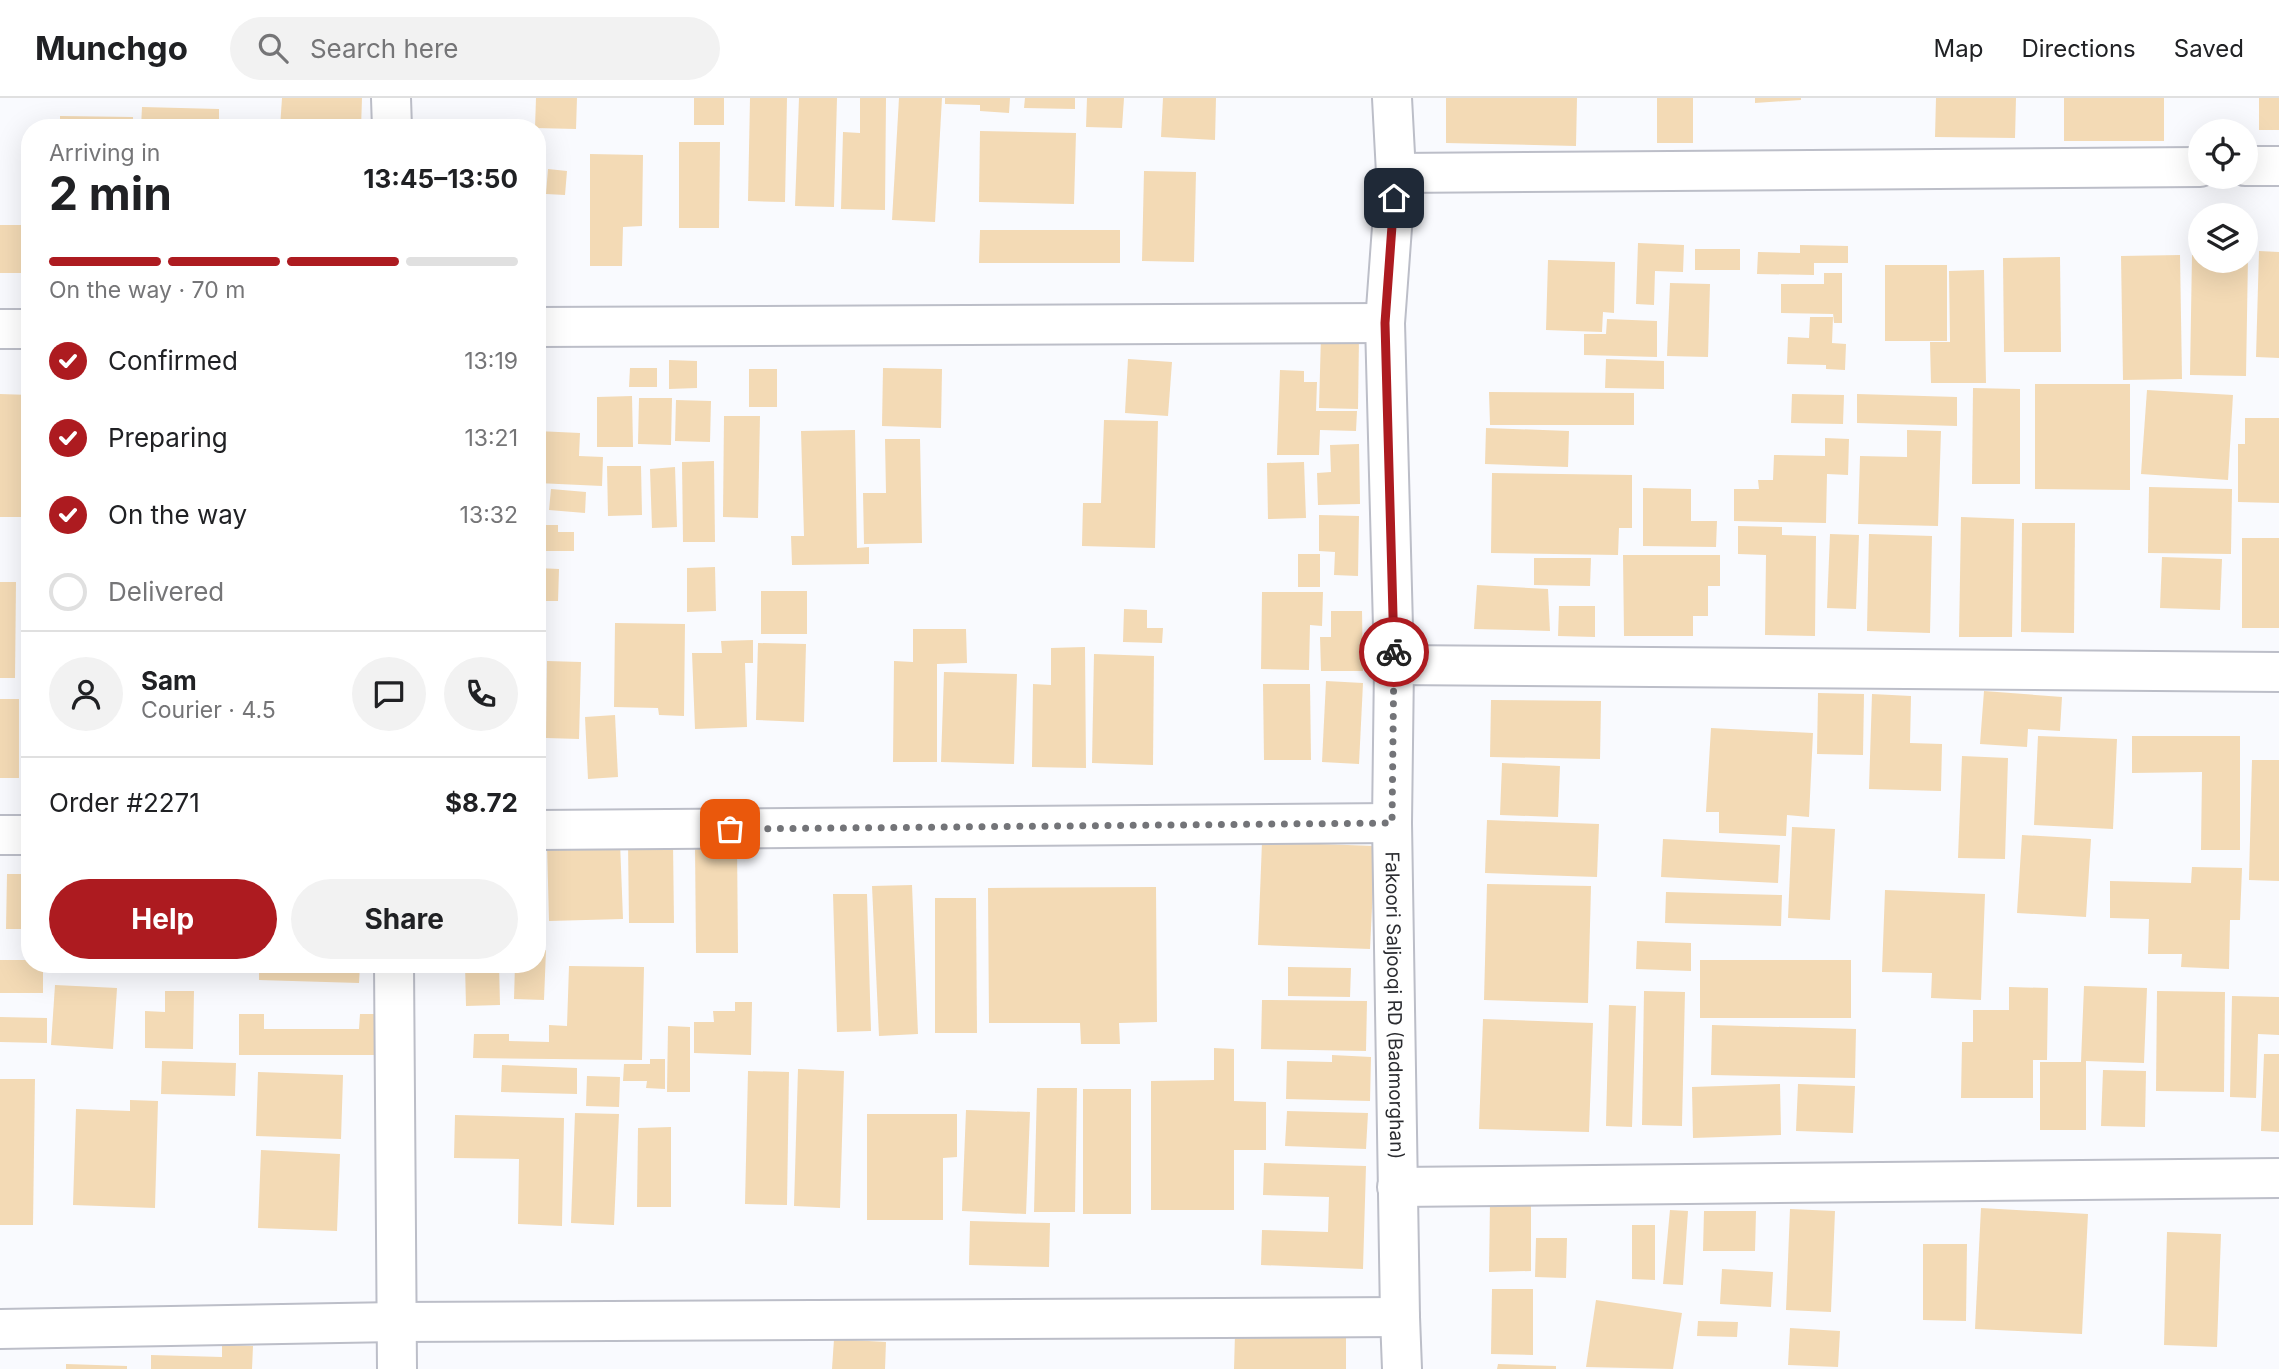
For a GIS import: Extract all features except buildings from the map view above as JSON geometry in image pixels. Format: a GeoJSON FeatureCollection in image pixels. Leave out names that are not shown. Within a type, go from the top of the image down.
{"type":"FeatureCollection","features":[{"type":"Feature","properties":{"kind":"street"},"geometry":{"type":"LineString","coordinates":[[391,98],[391,119]]}},
{"type":"Feature","properties":{"kind":"street","name":"Fakoori Saljooqi RD (Badmorghan)"},"geometry":{"type":"LineString","coordinates":[[1392,98],[1396,173],[1385,323],[1394,665],[1392,823],[1402,1369]]}},
{"type":"Feature","properties":{"kind":"street"},"geometry":{"type":"LineString","coordinates":[[2258,166],[2279,166]]}},
{"type":"Feature","properties":{"kind":"street"},"geometry":{"type":"LineString","coordinates":[[1396,173],[2188,167]]}},
{"type":"Feature","properties":{"kind":"street"},"geometry":{"type":"LineString","coordinates":[[546,327],[1385,323]]}},
{"type":"Feature","properties":{"kind":"street"},"geometry":{"type":"LineString","coordinates":[[0,329],[21,329]]}},
{"type":"Feature","properties":{"kind":"street"},"geometry":{"type":"LineString","coordinates":[[1394,665],[2279,672]]}},
{"type":"Feature","properties":{"kind":"street"},"geometry":{"type":"LineString","coordinates":[[546,830],[1392,823]]}},
{"type":"Feature","properties":{"kind":"street"},"geometry":{"type":"LineString","coordinates":[[0,835],[21,835]]}},
{"type":"Feature","properties":{"kind":"street"},"geometry":{"type":"LineString","coordinates":[[394,973],[397,1369]]}},
{"type":"Feature","properties":{"kind":"street"},"geometry":{"type":"LineString","coordinates":[[1397,1187],[2279,1178]]}},
{"type":"Feature","properties":{"kind":"street"},"geometry":{"type":"LineString","coordinates":[[0,1329],[396,1322],[1400,1317]]}},
{"type":"Feature","properties":{"kind":"way so far"},"geometry":{"type":"LineString","coordinates":[[730,829],[1392,823],[1394,652]]}},
{"type":"Feature","properties":{"kind":"route"},"geometry":{"type":"LineString","coordinates":[[1394,198],[1385,323],[1394,652]]}}]}
